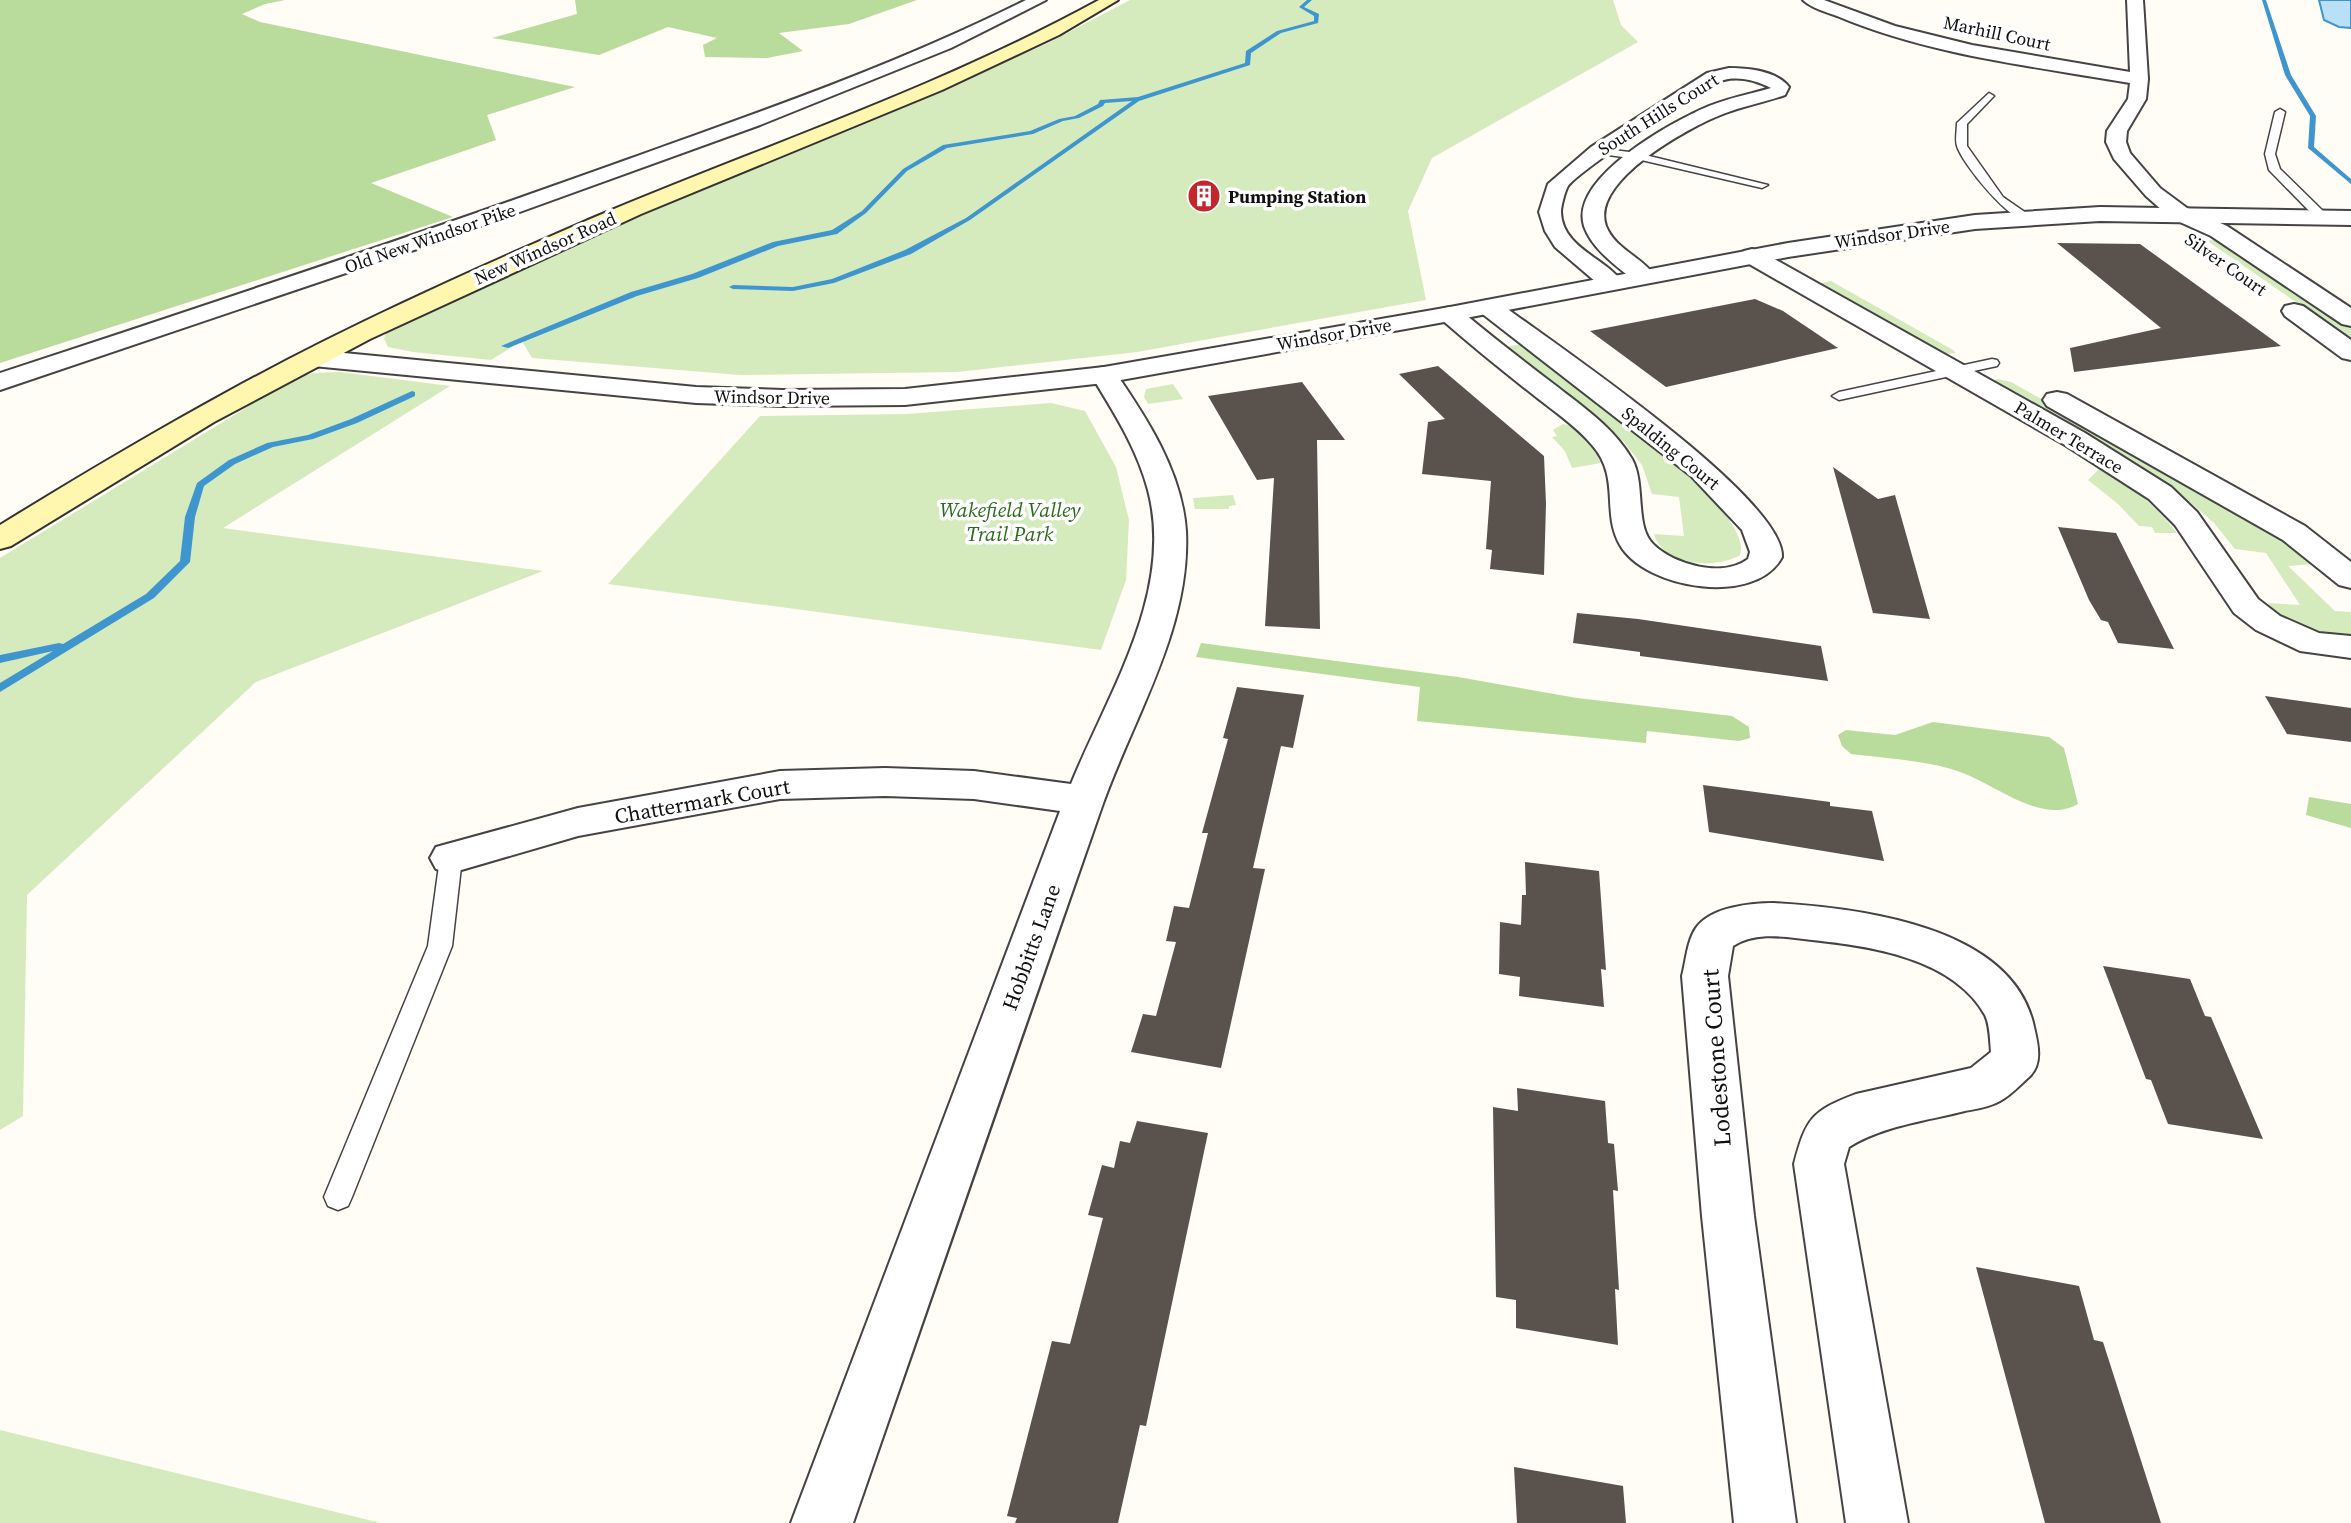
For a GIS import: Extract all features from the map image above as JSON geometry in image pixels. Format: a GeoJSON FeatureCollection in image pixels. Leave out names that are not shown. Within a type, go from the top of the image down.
{"type":"FeatureCollection","features":[{"type":"Feature","properties":{"kind":"main road","name":"New Windsor Road"},"geometry":{"type":"LineString","coordinates":[[0,538],[180,431],[313,358],[559,241],[970,70],[1110,0]]}},
{"type":"Feature","properties":{"kind":"street","name":"Old New Windsor Pike"},"geometry":{"type":"LineString","coordinates":[[0,382],[435,237],[856,82],[953,42],[1038,0]]}},
{"type":"Feature","properties":{"kind":"street","name":"Marhill Court"},"geometry":{"type":"LineString","coordinates":[[1811,0],[1876,23],[1944,42],[2139,79]]}},
{"type":"Feature","properties":{"kind":"street"},"geometry":{"type":"LineString","coordinates":[[2135,0],[2139,79],[2137,99],[2117,131],[2116,142],[2121,155],[2153,192],[2179,213]]}},
{"type":"Feature","properties":{"kind":"street","name":"South Hills Court"},"geometry":{"type":"LineString","coordinates":[[1611,283],[1566,247],[1556,231],[1550,212],[1558,184],[1598,151],[1721,74],[1750,75],[1780,87],[1779,91],[1728,106],[1686,123],[1611,175],[1597,192],[1592,204],[1593,220],[1607,247],[1643,276]]}},
{"type":"Feature","properties":{"kind":"street","name":"Windsor Drive"},"geometry":{"type":"LineString","coordinates":[[313,358],[612,388],[763,398],[905,397],[1104,375],[1489,307],[1752,256],[1898,232],[2025,218],[2179,213],[2351,218]]}},
{"type":"Feature","properties":{"kind":"street","name":"Silver Court"},"geometry":{"type":"LineString","coordinates":[[2205,250],[2177,230],[2179,213],[2219,231],[2351,319]]}},
{"type":"Feature","properties":{"kind":"street"},"geometry":{"type":"LineString","coordinates":[[1788,250],[1831,274]]}},
{"type":"Feature","properties":{"kind":"street","name":"Palmer Terrace"},"geometry":{"type":"LineString","coordinates":[[1752,256],[1955,357],[2160,493],[2186,519],[2245,606],[2268,623],[2312,643],[2351,647]]}},
{"type":"Feature","properties":{"kind":"street","name":"Silver Court"},"geometry":{"type":"LineString","coordinates":[[2278,300],[2351,352]]}},
{"type":"Feature","properties":{"kind":"street","name":"Spalding Court"},"geometry":{"type":"LineString","coordinates":[[1450,314],[1574,414],[1613,452],[1625,479],[1629,502],[1627,528],[1632,541],[1644,554],[1663,565],[1712,577],[1734,576],[1752,571],[1763,564],[1767,554],[1763,541],[1747,516],[1723,489],[1693,462],[1489,307]]}},
{"type":"Feature","properties":{"kind":"street","name":"Palmer Terrace"},"geometry":{"type":"LineString","coordinates":[[1955,357],[1992,363],[2294,533],[2351,578]]}},
{"type":"Feature","properties":{"kind":"street","name":"Hobbitts Lane"},"geometry":{"type":"LineString","coordinates":[[822,1523],[1084,800],[1144,656],[1167,575],[1170,533],[1166,497],[1156,466],[1131,418],[1104,375]]}},
{"type":"Feature","properties":{"kind":"street","name":"Chattermark Court"},"geometry":{"type":"LineString","coordinates":[[451,858],[578,822],[780,785],[885,782],[974,785],[1084,800]]}},
{"type":"Feature","properties":{"kind":"street","name":"Lodestone Court"},"geometry":{"type":"LineString","coordinates":[[1765,1523],[1728,1216],[1706,976],[1713,937],[1737,924],[1779,920],[1891,934],[1928,946],[1975,972],[2004,1005],[2011,1028],[2015,1060],[1984,1086],[1856,1116],[1827,1134],[1819,1164],[1877,1523]]}},
{"type":"Feature","properties":{"kind":"lane"},"geometry":{"type":"LineString","coordinates":[[1989,96],[1962,123],[1962,146],[1999,199],[2025,218]]}},
{"type":"Feature","properties":{"kind":"lane"},"geometry":{"type":"LineString","coordinates":[[2280,112],[2270,154],[2275,170],[2321,216]]}},
{"type":"Feature","properties":{"kind":"lane"},"geometry":{"type":"LineString","coordinates":[[1598,151],[1637,156],[1762,185]]}},
{"type":"Feature","properties":{"kind":"lane"},"geometry":{"type":"LineString","coordinates":[[1839,396],[1955,357]]}},
{"type":"Feature","properties":{"kind":"lane"},"geometry":{"type":"LineString","coordinates":[[338,1197],[440,946],[451,858]]}},
{"type":"Feature","properties":{"kind":"green space"},"geometry":{"type":"Polygon","coordinates":[[[0,0],[285,0],[265,4],[242,14],[260,22],[575,87],[487,115],[496,140],[371,183],[453,217],[0,363],[0,0]]]}},
{"type":"Feature","properties":{"kind":"green space"},"geometry":{"type":"Polygon","coordinates":[[[575,0],[917,0],[849,24],[779,33],[803,51],[767,58],[705,57],[703,45],[717,38],[668,27],[599,55],[492,38],[577,14],[575,0]]]}},
{"type":"Feature","properties":{"kind":"green space"},"geometry":{"type":"Polygon","coordinates":[[[1130,0],[1613,0],[1621,25],[1638,42],[1432,158],[1408,211],[1426,300],[1137,352],[957,372],[740,375],[532,358],[522,341],[491,360],[413,352],[388,347],[384,339],[386,333],[403,324],[600,231],[907,105],[1046,44],[1130,0]]]}},
{"type":"Feature","properties":{"kind":"green space"},"geometry":{"type":"Polygon","coordinates":[[[2206,240],[2223,241],[2351,326],[2351,340],[2206,240]]]}},
{"type":"Feature","properties":{"kind":"green space"},"geometry":{"type":"Polygon","coordinates":[[[1831,281],[1956,353],[1943,355],[1816,284],[1831,281]]]}},
{"type":"Feature","properties":{"kind":"green space"},"geometry":{"type":"Polygon","coordinates":[[[1522,344],[1612,411],[1689,476],[1719,507],[1737,534],[1740,555],[1730,560],[1704,563],[1691,562],[1667,552],[1654,534],[1684,536],[1679,497],[1652,494],[1642,465],[1623,441],[1506,347],[1522,344]]]}},
{"type":"Feature","properties":{"kind":"green space"},"geometry":{"type":"Polygon","coordinates":[[[340,372],[450,386],[223,528],[543,571],[256,682],[27,895],[23,1116],[0,1130],[0,558],[290,381],[313,373],[340,372]]]}},
{"type":"Feature","properties":{"kind":"green space"},"geometry":{"type":"Polygon","coordinates":[[[1998,379],[2011,382],[2166,467],[2242,513],[2314,564],[2288,566],[2335,611],[2351,612],[2351,637],[2305,629],[2284,619],[2268,603],[2300,605],[2266,553],[2235,549],[2214,523],[2177,491],[1991,381],[1998,379]]]}},
{"type":"Feature","properties":{"kind":"green space"},"geometry":{"type":"Polygon","coordinates":[[[1173,384],[1183,399],[1148,404],[1144,397],[1146,389],[1173,384]]]}},
{"type":"Feature","properties":{"kind":"green space","name":"Wakefield Valley Trail Park"},"geometry":{"type":"Polygon","coordinates":[[[1051,403],[1085,411],[1116,467],[1129,520],[1126,580],[1101,650],[608,584],[760,416],[907,414],[1051,403]]]}},
{"type":"Feature","properties":{"kind":"green space"},"geometry":{"type":"Polygon","coordinates":[[[1563,424],[1580,433],[1601,463],[1572,468],[1565,451],[1552,437],[1557,436],[1553,430],[1563,424]]]}},
{"type":"Feature","properties":{"kind":"green space"},"geometry":{"type":"Polygon","coordinates":[[[2099,469],[2130,485],[2177,533],[2155,533],[2152,527],[2139,526],[2118,504],[2088,480],[2099,469]]]}},
{"type":"Feature","properties":{"kind":"green space"},"geometry":{"type":"Polygon","coordinates":[[[1233,495],[1236,505],[1229,506],[1229,509],[1195,509],[1193,498],[1233,495]]]}},
{"type":"Feature","properties":{"kind":"green space"},"geometry":{"type":"Polygon","coordinates":[[[1201,643],[1458,677],[1577,698],[1732,716],[1749,727],[1750,738],[1739,741],[1647,731],[1646,743],[1417,721],[1420,687],[1196,657],[1201,643]]]}},
{"type":"Feature","properties":{"kind":"green space"},"geometry":{"type":"Polygon","coordinates":[[[1933,722],[2049,737],[2064,748],[2078,804],[2050,810],[2035,807],[1951,769],[1908,760],[1851,754],[1842,746],[1838,735],[1846,730],[1895,735],[1933,722]]]}},
{"type":"Feature","properties":{"kind":"green space"},"geometry":{"type":"Polygon","coordinates":[[[2309,797],[2351,804],[2351,828],[2306,815],[2309,797]]]}},
{"type":"Feature","properties":{"kind":"green space"},"geometry":{"type":"Polygon","coordinates":[[[0,1430],[381,1523],[0,1523],[0,1430]]]}},
{"type":"Feature","properties":{"kind":"water"},"geometry":{"type":"Polygon","coordinates":[[[2319,0],[2351,0],[2351,28],[2339,27],[2324,20],[2319,0]]]}},
{"type":"Feature","properties":{"kind":"building"},"geometry":{"type":"Polygon","coordinates":[[[2057,243],[2140,244],[2281,346],[2074,372],[2070,348],[2161,328],[2057,243]]]}},
{"type":"Feature","properties":{"kind":"building"},"geometry":{"type":"Polygon","coordinates":[[[1755,299],[1783,311],[1838,348],[1666,387],[1590,331],[1755,299]]]}},
{"type":"Feature","properties":{"kind":"building"},"geometry":{"type":"Polygon","coordinates":[[[1438,366],[1544,456],[1544,575],[1490,569],[1492,550],[1486,549],[1491,481],[1422,474],[1428,422],[1445,419],[1399,374],[1438,366]]]}},
{"type":"Feature","properties":{"kind":"building"},"geometry":{"type":"Polygon","coordinates":[[[1302,382],[1345,440],[1317,440],[1320,629],[1265,626],[1274,478],[1257,480],[1208,396],[1302,382]]]}},
{"type":"Feature","properties":{"kind":"building"},"geometry":{"type":"Polygon","coordinates":[[[1833,467],[1878,499],[1895,495],[1930,619],[1873,613],[1833,467]]]}},
{"type":"Feature","properties":{"kind":"building"},"geometry":{"type":"Polygon","coordinates":[[[2058,527],[2116,533],[2174,649],[2118,643],[2108,622],[2101,620],[2089,600],[2058,527]]]}},
{"type":"Feature","properties":{"kind":"building"},"geometry":{"type":"Polygon","coordinates":[[[1577,613],[1638,619],[1821,646],[1828,681],[1640,656],[1640,652],[1573,643],[1577,613]]]}},
{"type":"Feature","properties":{"kind":"building"},"geometry":{"type":"Polygon","coordinates":[[[1237,687],[1304,695],[1293,748],[1281,746],[1253,868],[1265,869],[1221,1068],[1131,1052],[1143,1014],[1156,1016],[1176,942],[1166,941],[1174,906],[1189,908],[1208,833],[1202,833],[1228,739],[1223,738],[1237,687]]]}},
{"type":"Feature","properties":{"kind":"building"},"geometry":{"type":"Polygon","coordinates":[[[2265,696],[2351,708],[2351,742],[2287,734],[2265,696]]]}},
{"type":"Feature","properties":{"kind":"building"},"geometry":{"type":"Polygon","coordinates":[[[1703,785],[1830,802],[1830,806],[1872,811],[1884,861],[1709,832],[1703,785]]]}},
{"type":"Feature","properties":{"kind":"building"},"geometry":{"type":"Polygon","coordinates":[[[1525,862],[1599,871],[1606,970],[1601,969],[1604,1007],[1519,996],[1520,977],[1499,974],[1500,922],[1521,925],[1522,895],[1526,895],[1525,862]]]}},
{"type":"Feature","properties":{"kind":"building"},"geometry":{"type":"Polygon","coordinates":[[[2103,966],[2190,979],[2205,1016],[2211,1017],[2263,1139],[2168,1124],[2151,1080],[2146,1079],[2103,966]]]}},
{"type":"Feature","properties":{"kind":"building"},"geometry":{"type":"Polygon","coordinates":[[[1517,1088],[1605,1101],[1608,1143],[1614,1144],[1618,1191],[1613,1190],[1619,1290],[1615,1289],[1618,1345],[1516,1328],[1516,1300],[1496,1297],[1493,1107],[1518,1111],[1517,1088]]]}},
{"type":"Feature","properties":{"kind":"building"},"geometry":{"type":"Polygon","coordinates":[[[1137,1121],[1208,1133],[1146,1426],[1140,1425],[1118,1523],[1015,1523],[1017,1518],[1007,1516],[1052,1341],[1070,1344],[1103,1218],[1088,1215],[1102,1165],[1114,1168],[1120,1141],[1130,1143],[1137,1121]]]}},
{"type":"Feature","properties":{"kind":"building"},"geometry":{"type":"Polygon","coordinates":[[[1976,1267],[2079,1286],[2094,1340],[2103,1342],[2161,1523],[2045,1523],[1976,1267]]]}},
{"type":"Feature","properties":{"kind":"building"},"geometry":{"type":"Polygon","coordinates":[[[1514,1467],[1623,1486],[1626,1523],[1517,1523],[1514,1467]]]}},
{"type":"Feature","properties":{"kind":"waterway"},"geometry":{"type":"LineString","coordinates":[[505,346],[634,294],[695,276],[776,244],[834,232],[864,212],[905,170],[945,146],[1031,133],[1061,120],[1077,117],[1101,105],[1102,101],[1139,99],[1248,64],[1248,52],[1279,32],[1316,22],[1317,15],[1301,7],[1310,0]]}},
{"type":"Feature","properties":{"kind":"waterway"},"geometry":{"type":"LineString","coordinates":[[2264,0],[2288,75],[2313,116],[2311,148],[2351,182]]}},
{"type":"Feature","properties":{"kind":"waterway"},"geometry":{"type":"LineString","coordinates":[[733,287],[793,289],[834,281],[908,252],[968,219],[1136,101]]}},
{"type":"Feature","properties":{"kind":"waterway"},"geometry":{"type":"LineString","coordinates":[[0,688],[150,596],[185,562],[190,517],[200,485],[232,462],[270,445],[310,437],[354,421],[412,394]]}},
{"type":"Feature","properties":{"kind":"waterway"},"geometry":{"type":"LineString","coordinates":[[0,659],[59,646]]}},
{"type":"Feature","properties":{"kind":"place","name":"Pumping Station"},"geometry":{"type":"Point","coordinates":[1204,196]}}]}
